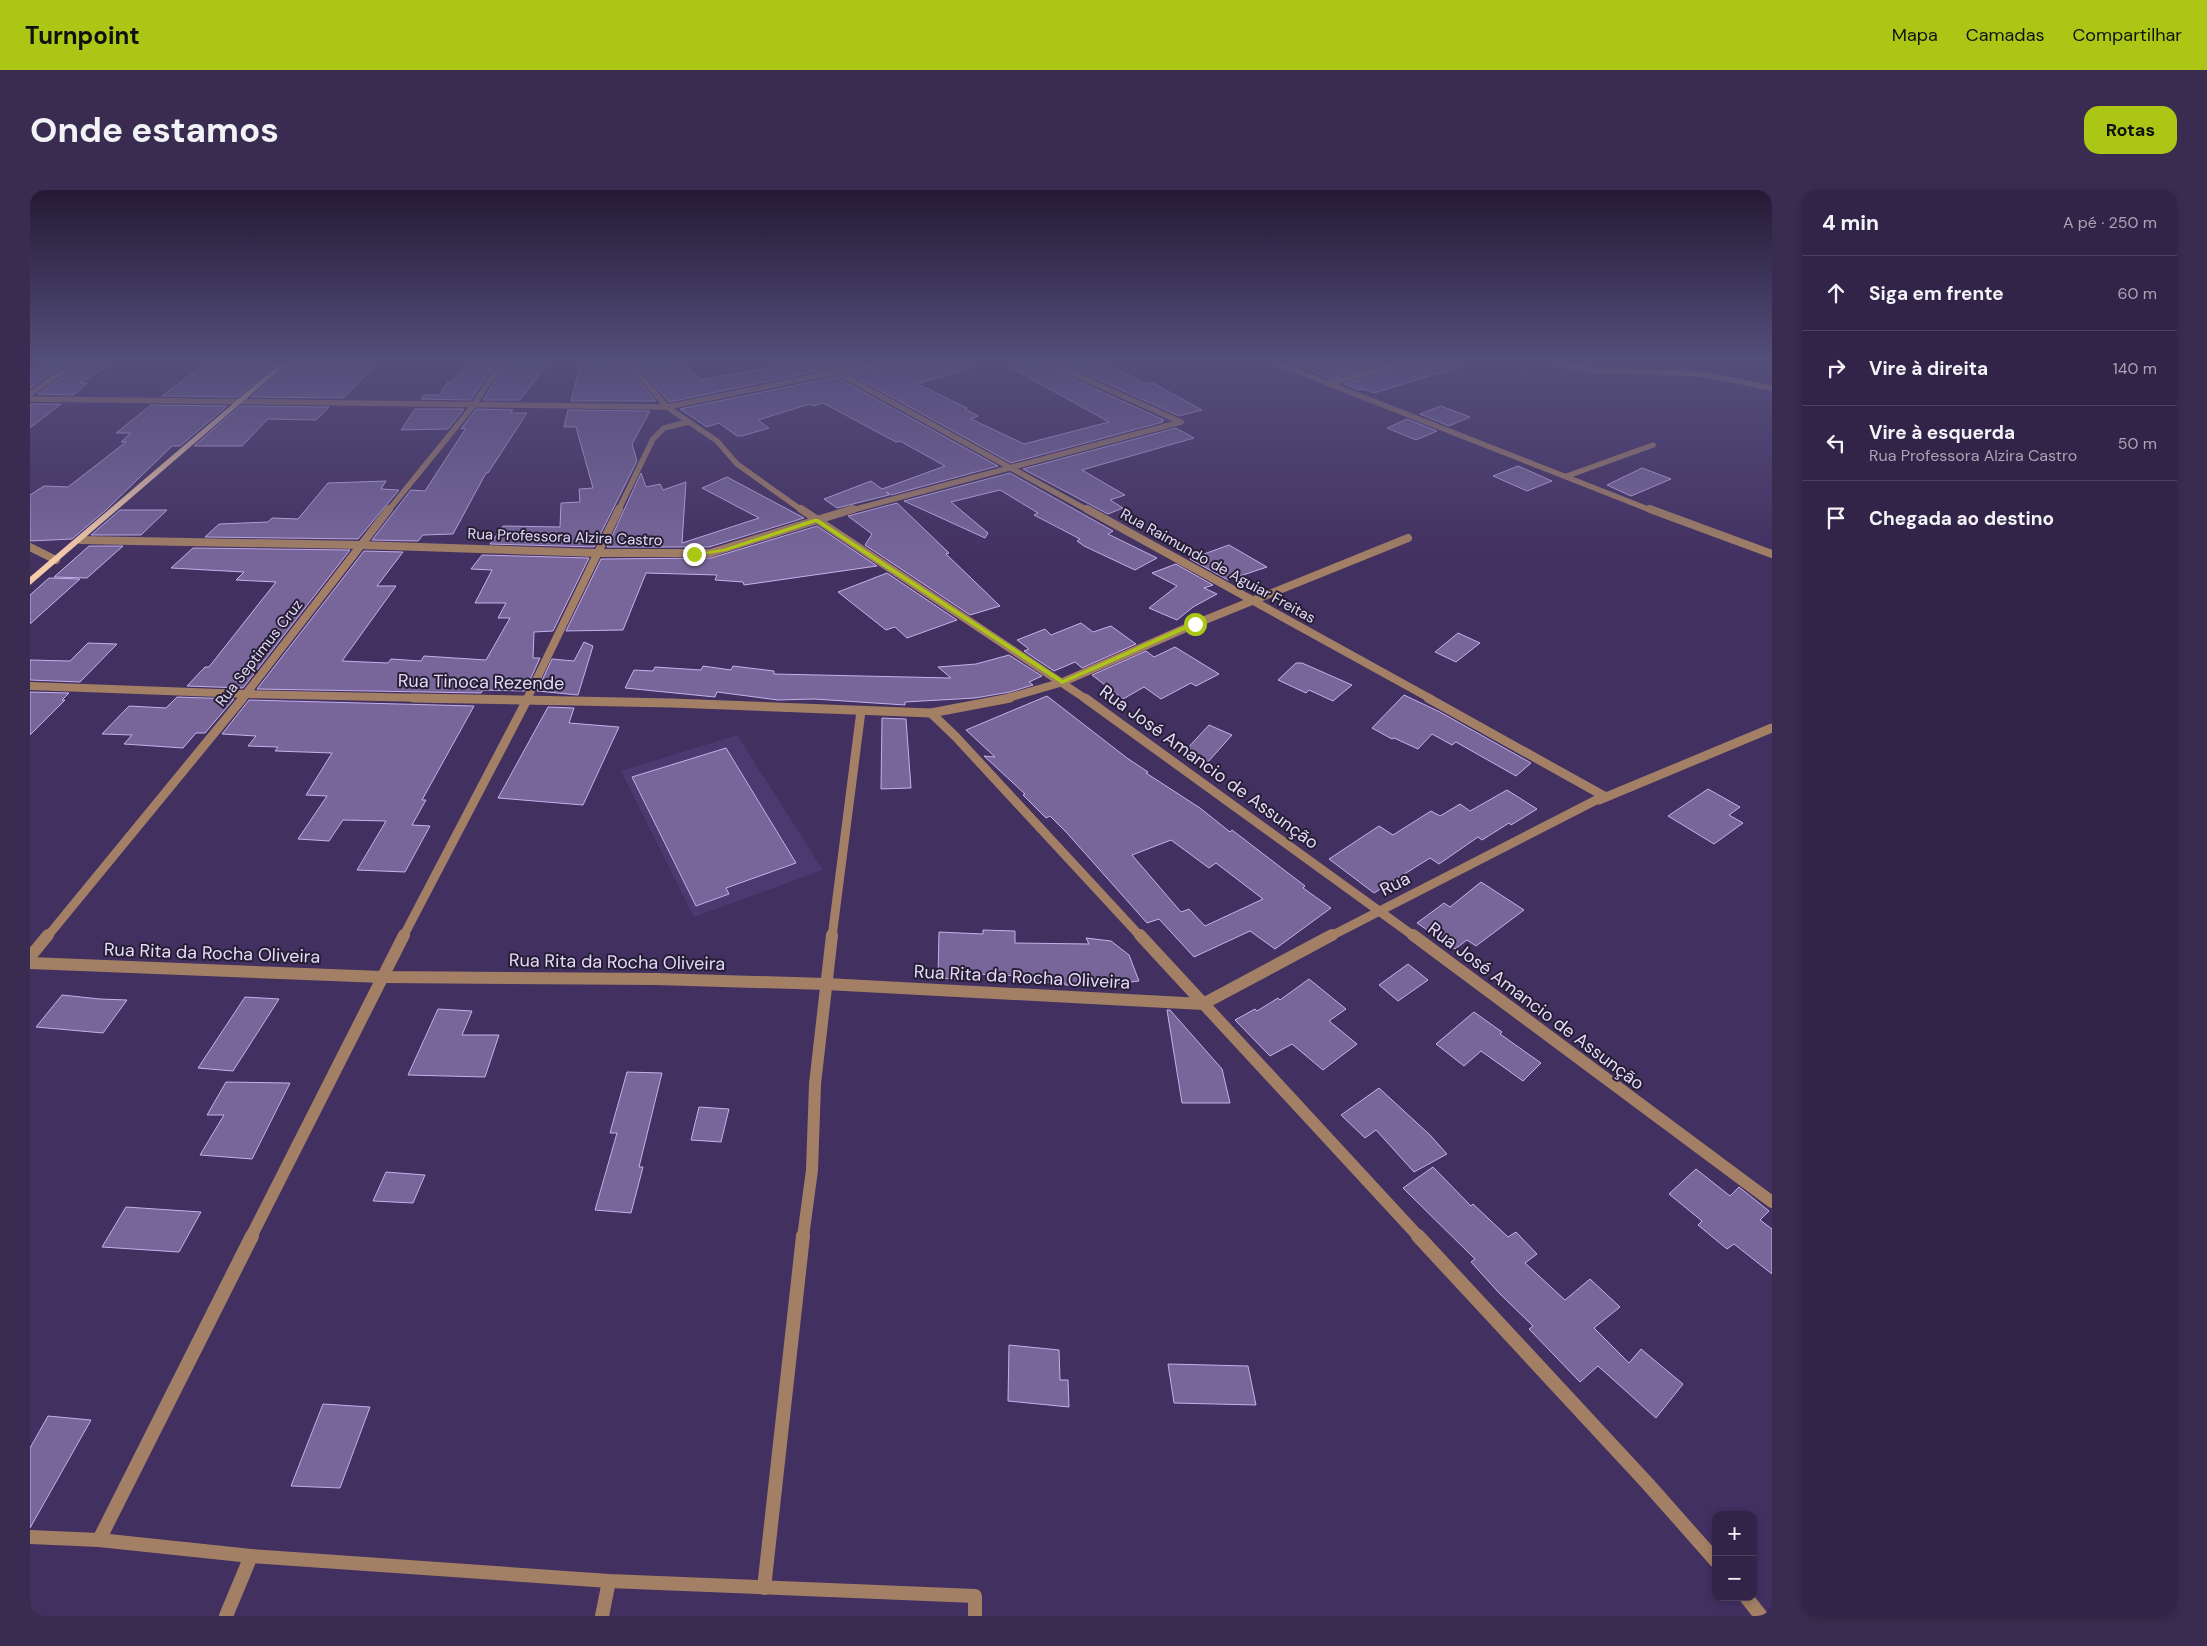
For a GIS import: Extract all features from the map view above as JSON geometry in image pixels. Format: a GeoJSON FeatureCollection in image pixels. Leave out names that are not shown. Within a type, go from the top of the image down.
{"type":"FeatureCollection","features":[{"type":"Feature","properties":{"kind":"main road"},"geometry":{"type":"LineString","coordinates":[[30,582],[211,428]]}},
{"type":"Feature","properties":{"kind":"street","name":"Rua Septimus Cruz"},"geometry":{"type":"LineString","coordinates":[[30,957],[246,694],[360,545],[455,428]]}},
{"type":"Feature","properties":{"kind":"street"},"geometry":{"type":"LineString","coordinates":[[99,1540],[382,977],[485,784],[653,439],[666,428]]}},
{"type":"Feature","properties":{"kind":"street","name":"Rua José Amancio de Assunção"},"geometry":{"type":"LineString","coordinates":[[696,428],[717,441],[738,464],[816,520],[1062,682],[1379,910],[1772,1202]]}},
{"type":"Feature","properties":{"kind":"street","name":"Rua Raimundo de Aguiar Freitas"},"geometry":{"type":"LineString","coordinates":[[938,428],[1523,749],[1604,796]]}},
{"type":"Feature","properties":{"kind":"street","name":"Rua Professora Alzira Castro"},"geometry":{"type":"LineString","coordinates":[[81,540],[360,545],[598,553],[710,553],[816,520],[1160,428]]}},
{"type":"Feature","properties":{"kind":"street"},"geometry":{"type":"LineString","coordinates":[[1441,428],[1710,533],[1772,554]]}},
{"type":"Feature","properties":{"kind":"street"},"geometry":{"type":"LineString","coordinates":[[1567,476],[1653,445]]}},
{"type":"Feature","properties":{"kind":"street","name":"Rua Tinoca Rezende"},"geometry":{"type":"LineString","coordinates":[[30,686],[246,694],[527,699],[931,713],[1013,697],[1062,682],[1252,601],[1408,538]]}},
{"type":"Feature","properties":{"kind":"street"},"geometry":{"type":"LineString","coordinates":[[30,547],[56,560]]}},
{"type":"Feature","properties":{"kind":"street"},"geometry":{"type":"LineString","coordinates":[[764,1588],[796,1292],[812,1170],[815,1084],[826,984],[861,711]]}},
{"type":"Feature","properties":{"kind":"street"},"geometry":{"type":"LineString","coordinates":[[931,713],[956,737],[1647,1483],[1712,1556]]}},
{"type":"Feature","properties":{"kind":"street"},"geometry":{"type":"LineString","coordinates":[[1588,804],[1772,728]]}},
{"type":"Feature","properties":{"kind":"street","name":"Rua"},"geometry":{"type":"LineString","coordinates":[[1203,1004],[1379,910],[1604,796]]}},
{"type":"Feature","properties":{"kind":"street","name":"Rua Rita da Rocha Oliveira"},"geometry":{"type":"LineString","coordinates":[[30,963],[382,977],[656,979],[826,984],[1203,1004]]}},
{"type":"Feature","properties":{"kind":"street"},"geometry":{"type":"LineString","coordinates":[[30,1537],[99,1540],[251,1556],[609,1581],[975,1596],[975,1616]]}},
{"type":"Feature","properties":{"kind":"street"},"geometry":{"type":"LineString","coordinates":[[226,1616],[251,1556]]}},
{"type":"Feature","properties":{"kind":"street"},"geometry":{"type":"LineString","coordinates":[[602,1616],[609,1581]]}},
{"type":"Feature","properties":{"kind":"street"},"geometry":{"type":"LineString","coordinates":[[1749,1601],[1762,1616]]}},
{"type":"Feature","properties":{"kind":"shaded area"},"geometry":{"type":"Polygon","coordinates":[[[737,735],[823,870],[694,917],[621,771],[737,735]]]}},
{"type":"Feature","properties":{"kind":"building"},"geometry":{"type":"Polygon","coordinates":[[[123,428],[202,428],[180,446],[172,446],[106,510],[72,539],[30,541],[30,495],[44,486],[68,487],[126,442],[121,442],[131,433],[116,433],[123,428]]]}},
{"type":"Feature","properties":{"kind":"building"},"geometry":{"type":"Polygon","coordinates":[[[215,428],[260,428],[242,446],[194,446],[215,428]]]}},
{"type":"Feature","properties":{"kind":"building"},"geometry":{"type":"Polygon","coordinates":[[[403,428],[449,428],[448,429],[401,430],[403,428]]]}},
{"type":"Feature","properties":{"kind":"building"},"geometry":{"type":"Polygon","coordinates":[[[462,428],[518,428],[488,473],[486,473],[453,534],[423,535],[418,541],[372,540],[411,490],[425,491],[466,428],[461,429],[462,428]]]}},
{"type":"Feature","properties":{"kind":"building"},"geometry":{"type":"Polygon","coordinates":[[[576,428],[641,428],[632,444],[637,461],[594,547],[490,544],[503,526],[560,527],[561,503],[580,502],[579,489],[593,488],[576,428]]]}},
{"type":"Feature","properties":{"kind":"building"},"geometry":{"type":"Polygon","coordinates":[[[725,428],[769,428],[742,436],[737,436],[725,428]]]}},
{"type":"Feature","properties":{"kind":"building"},"geometry":{"type":"Polygon","coordinates":[[[869,428],[928,428],[998,466],[891,495],[886,492],[889,495],[837,508],[824,499],[871,481],[882,489],[945,466],[900,441],[896,442],[869,428]]]}},
{"type":"Feature","properties":{"kind":"building"},"geometry":{"type":"Polygon","coordinates":[[[947,428],[989,428],[1024,444],[1088,428],[1142,428],[1011,463],[947,428]]]}},
{"type":"Feature","properties":{"kind":"building"},"geometry":{"type":"Polygon","coordinates":[[[1176,428],[1194,438],[1082,470],[1125,495],[1110,500],[1123,508],[1108,514],[1023,469],[1176,428]]]}},
{"type":"Feature","properties":{"kind":"building"},"geometry":{"type":"Polygon","coordinates":[[[1387,428],[1428,428],[1437,431],[1416,440],[1387,428]]]}},
{"type":"Feature","properties":{"kind":"building"},"geometry":{"type":"Polygon","coordinates":[[[1518,466],[1552,481],[1527,491],[1493,476],[1518,466]]]}},
{"type":"Feature","properties":{"kind":"building"},"geometry":{"type":"Polygon","coordinates":[[[1642,468],[1671,479],[1631,496],[1607,485],[1642,468]]]}},
{"type":"Feature","properties":{"kind":"building"},"geometry":{"type":"Polygon","coordinates":[[[641,473],[646,487],[660,484],[663,490],[686,482],[682,543],[759,518],[702,488],[727,477],[804,518],[709,547],[607,547],[641,473]]]}},
{"type":"Feature","properties":{"kind":"building"},"geometry":{"type":"Polygon","coordinates":[[[1010,473],[1113,531],[1108,534],[1157,558],[1135,570],[1084,546],[1077,541],[1080,539],[1034,515],[1038,513],[1000,490],[951,502],[988,533],[985,538],[904,501],[1010,473]]]}},
{"type":"Feature","properties":{"kind":"building"},"geometry":{"type":"Polygon","coordinates":[[[386,481],[381,489],[399,490],[358,539],[205,537],[219,524],[268,522],[272,518],[298,519],[328,483],[386,481]]]}},
{"type":"Feature","properties":{"kind":"building"},"geometry":{"type":"Polygon","coordinates":[[[897,503],[1000,606],[970,615],[865,545],[872,534],[848,516],[897,503]]]}},
{"type":"Feature","properties":{"kind":"building"},"geometry":{"type":"Polygon","coordinates":[[[120,510],[167,510],[141,535],[91,535],[120,510]]]}},
{"type":"Feature","properties":{"kind":"building"},"geometry":{"type":"Polygon","coordinates":[[[817,526],[877,566],[744,585],[743,582],[715,580],[717,575],[646,573],[623,630],[566,631],[601,559],[711,558],[817,526]]]}},
{"type":"Feature","properties":{"kind":"building"},"geometry":{"type":"Polygon","coordinates":[[[1229,545],[1267,567],[1228,580],[1190,559],[1229,545]]]}},
{"type":"Feature","properties":{"kind":"building"},"geometry":{"type":"Polygon","coordinates":[[[89,546],[123,546],[87,578],[54,577],[89,546]]]}},
{"type":"Feature","properties":{"kind":"building"},"geometry":{"type":"Polygon","coordinates":[[[193,548],[350,550],[243,688],[187,686],[205,667],[209,667],[276,582],[236,580],[244,572],[171,568],[193,548]]]}},
{"type":"Feature","properties":{"kind":"building"},"geometry":{"type":"Polygon","coordinates":[[[364,551],[403,552],[377,586],[396,586],[342,661],[388,663],[391,659],[421,661],[424,656],[486,660],[510,618],[498,618],[506,603],[475,603],[492,570],[471,569],[482,555],[589,558],[553,631],[534,632],[533,658],[540,658],[525,691],[483,690],[481,693],[257,689],[364,551]]]}},
{"type":"Feature","properties":{"kind":"building"},"geometry":{"type":"Polygon","coordinates":[[[1176,564],[1213,585],[1204,588],[1217,594],[1193,607],[1177,620],[1149,608],[1177,586],[1152,573],[1176,564]]]}},
{"type":"Feature","properties":{"kind":"building"},"geometry":{"type":"Polygon","coordinates":[[[887,573],[957,620],[907,638],[895,627],[886,630],[838,592],[887,573]]]}},
{"type":"Feature","properties":{"kind":"building"},"geometry":{"type":"Polygon","coordinates":[[[49,578],[80,579],[30,624],[30,595],[49,578]]]}},
{"type":"Feature","properties":{"kind":"building"},"geometry":{"type":"Polygon","coordinates":[[[1081,623],[1093,632],[1111,626],[1136,644],[1082,668],[1075,662],[1054,671],[1024,651],[1029,649],[1017,640],[1045,629],[1051,635],[1081,623]]]}},
{"type":"Feature","properties":{"kind":"building"},"geometry":{"type":"Polygon","coordinates":[[[1458,633],[1480,643],[1456,662],[1435,652],[1458,633]]]}},
{"type":"Feature","properties":{"kind":"building"},"geometry":{"type":"Polygon","coordinates":[[[584,642],[593,646],[578,695],[537,691],[552,659],[574,661],[584,642]]]}},
{"type":"Feature","properties":{"kind":"building"},"geometry":{"type":"Polygon","coordinates":[[[88,643],[117,644],[80,682],[30,680],[30,660],[70,661],[88,643]]]}},
{"type":"Feature","properties":{"kind":"building"},"geometry":{"type":"Polygon","coordinates":[[[1175,647],[1219,674],[1196,686],[1191,683],[1161,699],[1144,687],[1123,699],[1092,675],[1146,651],[1154,657],[1175,647]]]}},
{"type":"Feature","properties":{"kind":"building"},"geometry":{"type":"Polygon","coordinates":[[[1009,655],[1042,676],[1029,682],[1033,685],[1010,692],[975,698],[905,702],[905,705],[814,699],[778,700],[717,692],[715,697],[625,688],[634,670],[653,671],[655,667],[701,670],[703,666],[731,670],[733,666],[774,671],[774,674],[951,678],[938,667],[976,664],[1009,655]]]}},
{"type":"Feature","properties":{"kind":"building"},"geometry":{"type":"Polygon","coordinates":[[[1296,663],[1302,663],[1352,685],[1333,701],[1309,690],[1306,693],[1278,680],[1296,663]]]}},
{"type":"Feature","properties":{"kind":"building"},"geometry":{"type":"Polygon","coordinates":[[[30,692],[69,693],[62,700],[65,700],[30,735],[30,692]]]}},
{"type":"Feature","properties":{"kind":"building"},"geometry":{"type":"Polygon","coordinates":[[[1404,695],[1440,712],[1531,763],[1516,776],[1456,742],[1452,745],[1432,734],[1418,749],[1394,738],[1392,739],[1372,728],[1404,695]]]}},
{"type":"Feature","properties":{"kind":"building"},"geometry":{"type":"Polygon","coordinates":[[[1047,696],[1148,772],[1146,773],[1200,808],[1230,832],[1232,830],[1305,886],[1303,888],[1331,908],[1275,949],[1250,931],[1194,957],[1159,919],[1147,923],[1067,833],[1050,816],[1046,818],[1023,795],[1025,794],[984,756],[995,757],[966,730],[1047,696]],[[1171,840],[1132,855],[1181,912],[1189,909],[1205,926],[1263,899],[1216,863],[1209,868],[1171,840]]]}},
{"type":"Feature","properties":{"kind":"building"},"geometry":{"type":"Polygon","coordinates":[[[177,697],[234,699],[205,733],[196,733],[183,748],[124,744],[132,735],[102,734],[129,706],[166,708],[177,697]]]}},
{"type":"Feature","properties":{"kind":"building"},"geometry":{"type":"Polygon","coordinates":[[[249,700],[474,706],[422,800],[426,800],[412,825],[430,826],[405,872],[357,870],[386,821],[343,820],[329,841],[298,839],[327,796],[306,795],[332,753],[275,751],[278,747],[248,746],[256,736],[222,734],[249,700]]]}},
{"type":"Feature","properties":{"kind":"building"},"geometry":{"type":"Polygon","coordinates":[[[548,707],[574,708],[569,723],[619,727],[583,805],[498,798],[548,707]]]}},
{"type":"Feature","properties":{"kind":"building"},"geometry":{"type":"Polygon","coordinates":[[[882,718],[906,719],[911,788],[881,789],[882,718]]]}},
{"type":"Feature","properties":{"kind":"building"},"geometry":{"type":"Polygon","coordinates":[[[1209,725],[1232,735],[1207,763],[1184,752],[1209,725]]]}},
{"type":"Feature","properties":{"kind":"building"},"geometry":{"type":"Polygon","coordinates":[[[726,748],[796,863],[726,888],[729,894],[696,906],[632,777],[726,748]]]}},
{"type":"Feature","properties":{"kind":"building"},"geometry":{"type":"Polygon","coordinates":[[[1708,789],[1740,807],[1729,815],[1743,823],[1714,844],[1668,816],[1708,789]]]}},
{"type":"Feature","properties":{"kind":"building"},"geometry":{"type":"Polygon","coordinates":[[[1507,790],[1537,809],[1511,825],[1509,823],[1482,840],[1478,837],[1439,864],[1430,858],[1374,893],[1329,859],[1379,826],[1393,835],[1431,811],[1440,816],[1460,804],[1470,811],[1507,790]]]}},
{"type":"Feature","properties":{"kind":"building"},"geometry":{"type":"Polygon","coordinates":[[[1481,882],[1524,910],[1476,946],[1467,940],[1455,949],[1417,923],[1444,903],[1450,907],[1481,882]]]}},
{"type":"Feature","properties":{"kind":"building"},"geometry":{"type":"Polygon","coordinates":[[[983,930],[1015,931],[1015,943],[1089,944],[1086,938],[1111,941],[1129,955],[1139,981],[1106,985],[1065,985],[1065,983],[1025,982],[1024,976],[974,974],[974,980],[938,978],[939,932],[983,934],[983,930]]]}},
{"type":"Feature","properties":{"kind":"building"},"geometry":{"type":"Polygon","coordinates":[[[1408,964],[1428,980],[1398,1001],[1379,985],[1408,964]]]}},
{"type":"Feature","properties":{"kind":"building"},"geometry":{"type":"Polygon","coordinates":[[[1309,979],[1346,1009],[1329,1021],[1357,1044],[1323,1070],[1292,1044],[1270,1056],[1235,1020],[1255,1009],[1257,1011],[1278,998],[1280,1000],[1309,979]]]}},
{"type":"Feature","properties":{"kind":"building"},"geometry":{"type":"Polygon","coordinates":[[[62,995],[127,1000],[103,1033],[36,1027],[62,995]]]}},
{"type":"Feature","properties":{"kind":"building"},"geometry":{"type":"Polygon","coordinates":[[[245,997],[279,999],[233,1071],[198,1068],[245,997]]]}},
{"type":"Feature","properties":{"kind":"building"},"geometry":{"type":"Polygon","coordinates":[[[438,1009],[472,1011],[462,1035],[499,1035],[485,1077],[408,1075],[438,1009]]]}},
{"type":"Feature","properties":{"kind":"building"},"geometry":{"type":"Polygon","coordinates":[[[1167,1010],[1170,1010],[1222,1069],[1230,1103],[1182,1103],[1167,1010]]]}},
{"type":"Feature","properties":{"kind":"building"},"geometry":{"type":"Polygon","coordinates":[[[1474,1012],[1502,1032],[1500,1034],[1541,1063],[1523,1081],[1481,1051],[1464,1066],[1436,1044],[1474,1012]]]}},
{"type":"Feature","properties":{"kind":"building"},"geometry":{"type":"Polygon","coordinates":[[[627,1072],[662,1073],[639,1167],[643,1167],[631,1213],[595,1210],[617,1133],[610,1133],[627,1072]]]}},
{"type":"Feature","properties":{"kind":"building"},"geometry":{"type":"Polygon","coordinates":[[[226,1082],[290,1083],[252,1159],[200,1155],[224,1115],[207,1115],[226,1082]]]}},
{"type":"Feature","properties":{"kind":"building"},"geometry":{"type":"Polygon","coordinates":[[[1379,1088],[1430,1135],[1447,1154],[1414,1172],[1376,1130],[1365,1138],[1341,1115],[1379,1088]]]}},
{"type":"Feature","properties":{"kind":"building"},"geometry":{"type":"Polygon","coordinates":[[[699,1107],[729,1109],[721,1142],[691,1140],[699,1107]]]}},
{"type":"Feature","properties":{"kind":"building"},"geometry":{"type":"Polygon","coordinates":[[[1433,1167],[1471,1206],[1473,1204],[1508,1237],[1516,1232],[1537,1254],[1525,1263],[1565,1300],[1590,1279],[1620,1307],[1594,1328],[1629,1363],[1641,1349],[1683,1384],[1656,1418],[1598,1366],[1580,1382],[1529,1329],[1533,1326],[1471,1262],[1475,1259],[1403,1188],[1433,1167]]]}},
{"type":"Feature","properties":{"kind":"building"},"geometry":{"type":"Polygon","coordinates":[[[1696,1169],[1730,1196],[1739,1187],[1769,1211],[1760,1220],[1772,1229],[1772,1274],[1734,1244],[1727,1249],[1698,1225],[1702,1221],[1669,1194],[1696,1169]]]}},
{"type":"Feature","properties":{"kind":"building"},"geometry":{"type":"Polygon","coordinates":[[[386,1172],[425,1175],[413,1203],[373,1201],[386,1172]]]}},
{"type":"Feature","properties":{"kind":"building"},"geometry":{"type":"Polygon","coordinates":[[[126,1207],[201,1212],[179,1252],[102,1247],[126,1207]]]}},
{"type":"Feature","properties":{"kind":"building"},"geometry":{"type":"Polygon","coordinates":[[[1009,1345],[1059,1350],[1060,1380],[1068,1380],[1069,1407],[1008,1401],[1009,1345]]]}},
{"type":"Feature","properties":{"kind":"building"},"geometry":{"type":"Polygon","coordinates":[[[1168,1364],[1248,1366],[1256,1405],[1174,1403],[1168,1364]]]}},
{"type":"Feature","properties":{"kind":"building"},"geometry":{"type":"Polygon","coordinates":[[[323,1404],[370,1407],[340,1488],[291,1486],[323,1404]]]}},
{"type":"Feature","properties":{"kind":"building"},"geometry":{"type":"Polygon","coordinates":[[[48,1416],[91,1420],[30,1528],[30,1448],[48,1416]]]}},
{"type":"Feature","properties":{"kind":"route"},"geometry":{"type":"LineString","coordinates":[[694,554],[724,550],[816,520],[1062,682],[1195,624]]}}]}
